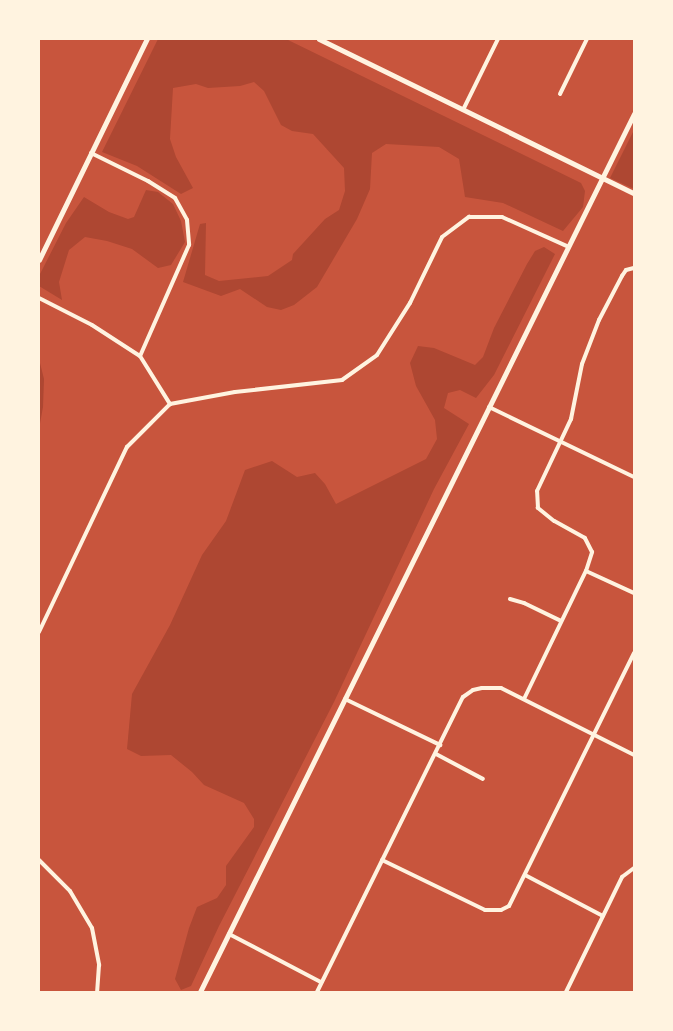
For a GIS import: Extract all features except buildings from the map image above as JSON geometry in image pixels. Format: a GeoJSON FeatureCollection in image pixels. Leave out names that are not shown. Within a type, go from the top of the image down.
{"type":"FeatureCollection","features":[{"type":"Feature","properties":{"kind":"main road"},"geometry":{"type":"LineString","coordinates":[[319,39],[634,193]]}},
{"type":"Feature","properties":{"kind":"street"},"geometry":{"type":"LineString","coordinates":[[39,260],[147,39]]}},
{"type":"Feature","properties":{"kind":"street"},"geometry":{"type":"LineString","coordinates":[[463,110],[498,39]]}},
{"type":"Feature","properties":{"kind":"street"},"geometry":{"type":"LineString","coordinates":[[560,94],[587,39]]}},
{"type":"Feature","properties":{"kind":"street"},"geometry":{"type":"LineString","coordinates":[[200,992],[634,114]]}},
{"type":"Feature","properties":{"kind":"street"},"geometry":{"type":"LineString","coordinates":[[91,153],[148,181],[175,198],[187,220],[189,245],[140,356]]}},
{"type":"Feature","properties":{"kind":"street"},"geometry":{"type":"LineString","coordinates":[[39,632],[127,447],[170,404],[235,392],[342,380],[376,355],[410,303],[442,237],[469,217],[502,217],[569,246]]}},
{"type":"Feature","properties":{"kind":"street"},"geometry":{"type":"LineString","coordinates":[[524,699],[586,571],[592,552],[589,544],[578,532],[544,515],[538,508],[537,490],[571,419],[582,364],[599,320],[626,270],[634,268]]}},
{"type":"Feature","properties":{"kind":"street"},"geometry":{"type":"LineString","coordinates":[[39,298],[92,325],[140,356],[170,404]]}},
{"type":"Feature","properties":{"kind":"street"},"geometry":{"type":"LineString","coordinates":[[489,407],[634,477]]}},
{"type":"Feature","properties":{"kind":"street"},"geometry":{"type":"LineString","coordinates":[[586,571],[634,593]]}},
{"type":"Feature","properties":{"kind":"street"},"geometry":{"type":"LineString","coordinates":[[510,600],[524,603],[561,621]]}},
{"type":"Feature","properties":{"kind":"street"},"geometry":{"type":"LineString","coordinates":[[382,860],[492,912],[508,906],[634,653]]}},
{"type":"Feature","properties":{"kind":"street"},"geometry":{"type":"LineString","coordinates":[[317,992],[463,697],[473,690],[492,687],[502,688],[634,755]]}},
{"type":"Feature","properties":{"kind":"street"},"geometry":{"type":"LineString","coordinates":[[345,699],[440,745]]}},
{"type":"Feature","properties":{"kind":"street"},"geometry":{"type":"LineString","coordinates":[[436,754],[483,779]]}},
{"type":"Feature","properties":{"kind":"street"},"geometry":{"type":"LineString","coordinates":[[39,860],[70,891],[92,928],[99,965],[97,992]]}},
{"type":"Feature","properties":{"kind":"street"},"geometry":{"type":"LineString","coordinates":[[566,992],[622,877],[634,868]]}},
{"type":"Feature","properties":{"kind":"street"},"geometry":{"type":"LineString","coordinates":[[524,875],[603,916]]}},
{"type":"Feature","properties":{"kind":"street"},"geometry":{"type":"LineString","coordinates":[[229,934],[321,982]]}},
{"type":"Feature","properties":{"kind":"shaded area"},"geometry":{"type":"Polygon","coordinates":[[[158,39],[286,39],[581,183],[585,191],[583,207],[563,231],[503,203],[465,197],[459,159],[439,147],[386,144],[372,153],[370,189],[357,219],[317,287],[294,305],[281,310],[267,307],[240,289],[221,296],[183,282],[200,224],[206,223],[205,275],[219,281],[268,276],[292,260],[293,254],[325,219],[339,210],[345,191],[344,168],[313,134],[292,131],[281,125],[264,91],[254,82],[240,86],[208,88],[196,84],[173,88],[170,139],[176,157],[193,188],[181,194],[137,166],[102,152],[158,39]]]}},
{"type":"Feature","properties":{"kind":"shaded area"},"geometry":{"type":"Polygon","coordinates":[[[634,130],[634,189],[610,178],[634,130]]]}},
{"type":"Feature","properties":{"kind":"shaded area"},"geometry":{"type":"Polygon","coordinates":[[[146,190],[158,192],[173,204],[181,221],[185,242],[171,265],[158,268],[132,249],[107,241],[85,237],[69,250],[59,282],[62,300],[39,286],[39,276],[66,223],[84,197],[109,212],[128,219],[134,217],[146,190]]]}},
{"type":"Feature","properties":{"kind":"shaded area"},"geometry":{"type":"Polygon","coordinates":[[[544,247],[555,254],[494,375],[476,398],[460,390],[448,393],[444,408],[469,424],[434,489],[334,702],[219,926],[191,986],[181,990],[175,979],[189,928],[197,907],[217,898],[226,885],[226,866],[254,827],[254,819],[244,803],[204,785],[192,772],[171,755],[141,756],[127,749],[132,694],[170,625],[202,555],[226,521],[245,470],[272,461],[297,477],[315,473],[325,484],[336,504],[426,459],[437,439],[435,420],[416,386],[410,363],[418,346],[434,348],[475,365],[483,357],[494,328],[527,264],[535,251],[544,247]]]}},
{"type":"Feature","properties":{"kind":"shaded area"},"geometry":{"type":"Polygon","coordinates":[[[39,359],[44,379],[43,407],[39,429],[39,359]]]}}]}
